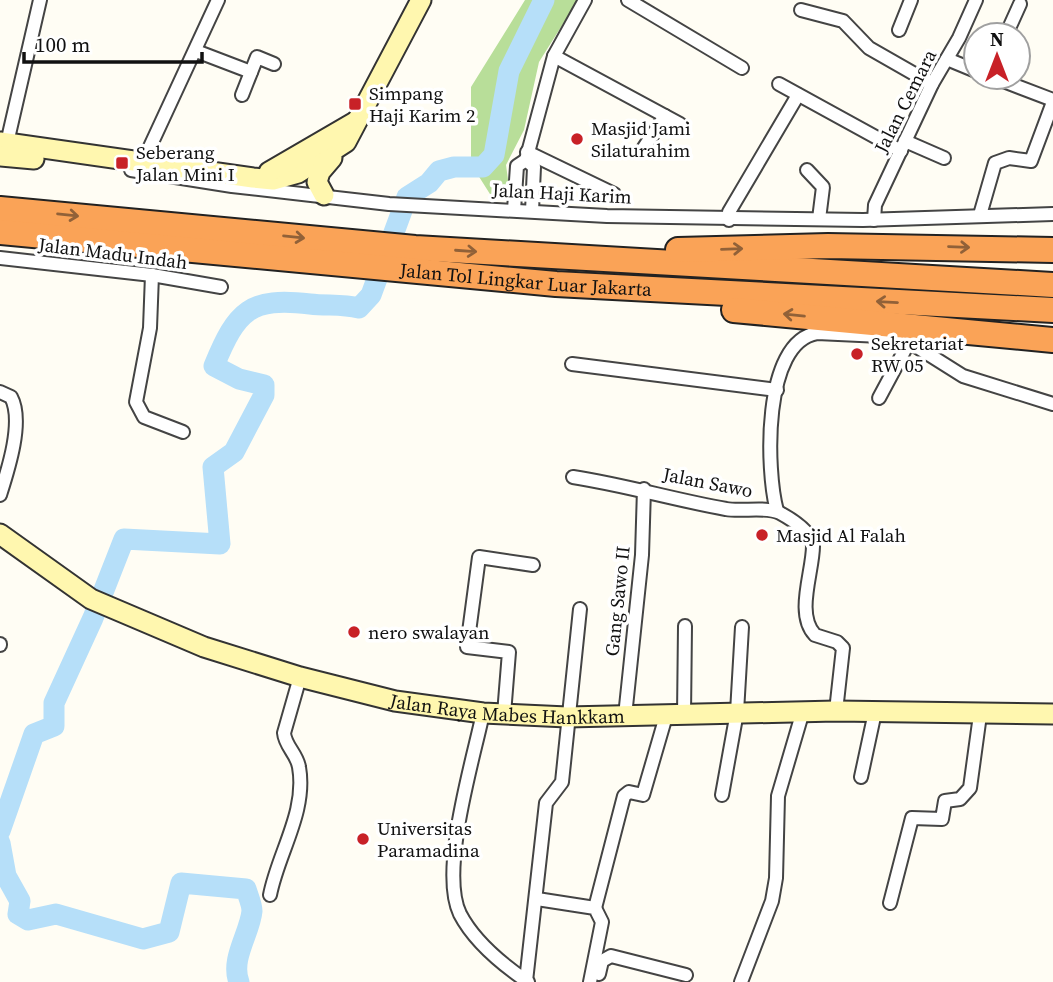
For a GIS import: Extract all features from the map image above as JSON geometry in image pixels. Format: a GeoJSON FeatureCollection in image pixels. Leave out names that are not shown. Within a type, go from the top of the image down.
{"type":"FeatureCollection","features":[{"type":"Feature","properties":{"kind":"highway","name":"Jalan Tol Lingkar Luar Jakarta"},"geometry":{"type":"LineString","coordinates":[[0,209],[365,255]]}},
{"type":"Feature","properties":{"kind":"highway","name":"Jalan Tol Lingkar Luar Jakarta"},"geometry":{"type":"LineString","coordinates":[[0,232],[413,259],[556,284],[1053,310]]}},
{"type":"Feature","properties":{"kind":"highway"},"geometry":{"type":"LineString","coordinates":[[516,255],[828,246],[1053,250]]}},
{"type":"Feature","properties":{"kind":"highway","name":"Jalan Tol Lingkar Luar Jakarta"},"geometry":{"type":"LineString","coordinates":[[413,259],[516,255],[1053,285]]}},
{"type":"Feature","properties":{"kind":"highway"},"geometry":{"type":"LineString","coordinates":[[556,284],[660,302],[1053,341]]}},
{"type":"Feature","properties":{"kind":"main road"},"geometry":{"type":"LineString","coordinates":[[324,195],[317,187],[318,177],[355,130],[355,122],[421,0]]}},
{"type":"Feature","properties":{"kind":"main road"},"geometry":{"type":"LineString","coordinates":[[247,182],[285,166],[355,122]]}},
{"type":"Feature","properties":{"kind":"main road"},"geometry":{"type":"LineString","coordinates":[[10,149],[119,159],[247,182],[273,180],[298,173],[346,142]]}},
{"type":"Feature","properties":{"kind":"main road"},"geometry":{"type":"LineString","coordinates":[[10,149],[72,162],[119,159]]}},
{"type":"Feature","properties":{"kind":"main road","name":"Jalan Raya Mabes Hankkam"},"geometry":{"type":"LineString","coordinates":[[0,536],[98,602],[204,647],[300,677],[395,701],[483,713],[567,717],[803,711],[1053,714]]}},
{"type":"Feature","properties":{"kind":"street"},"geometry":{"type":"LineString","coordinates":[[10,149],[40,0]]}},
{"type":"Feature","properties":{"kind":"street"},"geometry":{"type":"LineString","coordinates":[[142,164],[218,0]]}},
{"type":"Feature","properties":{"kind":"street"},"geometry":{"type":"LineString","coordinates":[[514,210],[517,166],[527,156],[554,56],[585,0]]}},
{"type":"Feature","properties":{"kind":"street"},"geometry":{"type":"LineString","coordinates":[[628,0],[743,68]]}},
{"type":"Feature","properties":{"kind":"street"},"geometry":{"type":"LineString","coordinates":[[900,30],[911,0]]}},
{"type":"Feature","properties":{"kind":"street","name":"Jalan Cemara"},"geometry":{"type":"LineString","coordinates":[[874,220],[875,205],[932,84],[976,0]]}},
{"type":"Feature","properties":{"kind":"street"},"geometry":{"type":"LineString","coordinates":[[1011,21],[1018,1]]}},
{"type":"Feature","properties":{"kind":"street"},"geometry":{"type":"LineString","coordinates":[[801,10],[843,21],[864,44],[932,84]]}},
{"type":"Feature","properties":{"kind":"street"},"geometry":{"type":"LineString","coordinates":[[196,51],[251,72]]}},
{"type":"Feature","properties":{"kind":"street"},"geometry":{"type":"LineString","coordinates":[[554,56],[680,124]]}},
{"type":"Feature","properties":{"kind":"street"},"geometry":{"type":"LineString","coordinates":[[242,95],[258,57],[274,64]]}},
{"type":"Feature","properties":{"kind":"street"},"geometry":{"type":"LineString","coordinates":[[947,59],[962,65]]}},
{"type":"Feature","properties":{"kind":"street"},"geometry":{"type":"LineString","coordinates":[[779,84],[903,146],[944,158]]}},
{"type":"Feature","properties":{"kind":"street"},"geometry":{"type":"LineString","coordinates":[[981,215],[995,163],[1005,158],[1030,161],[1053,101],[1028,91]]}},
{"type":"Feature","properties":{"kind":"street"},"geometry":{"type":"LineString","coordinates":[[729,220],[729,212],[798,95]]}},
{"type":"Feature","properties":{"kind":"street"},"geometry":{"type":"LineString","coordinates":[[643,149],[665,116]]}},
{"type":"Feature","properties":{"kind":"street"},"geometry":{"type":"LineString","coordinates":[[527,156],[545,160],[614,194]]}},
{"type":"Feature","properties":{"kind":"street"},"geometry":{"type":"LineString","coordinates":[[527,156],[534,167],[532,211]]}},
{"type":"Feature","properties":{"kind":"street","name":"Jalan Haji Karim"},"geometry":{"type":"LineString","coordinates":[[72,162],[247,182],[389,204],[729,220],[874,220],[1053,214]]}},
{"type":"Feature","properties":{"kind":"street"},"geometry":{"type":"LineString","coordinates":[[807,170],[823,187],[819,219]]}},
{"type":"Feature","properties":{"kind":"street","name":"Jalan Madu Indah"},"geometry":{"type":"LineString","coordinates":[[0,258],[152,275],[221,287]]}},
{"type":"Feature","properties":{"kind":"street"},"geometry":{"type":"LineString","coordinates":[[152,275],[150,328],[136,402],[144,417],[183,432]]}},
{"type":"Feature","properties":{"kind":"street"},"geometry":{"type":"LineString","coordinates":[[777,511],[771,489],[771,422],[787,353],[805,336],[817,333],[881,336],[909,342],[963,376],[1053,404]]}},
{"type":"Feature","properties":{"kind":"street"},"geometry":{"type":"LineString","coordinates":[[879,398],[909,342]]}},
{"type":"Feature","properties":{"kind":"street"},"geometry":{"type":"LineString","coordinates":[[572,364],[778,390]]}},
{"type":"Feature","properties":{"kind":"street"},"geometry":{"type":"LineString","coordinates":[[0,392],[11,397],[16,418],[10,464],[0,495]]}},
{"type":"Feature","properties":{"kind":"street","name":"Jalan Sawo"},"geometry":{"type":"LineString","coordinates":[[573,477],[644,489],[724,509],[777,511],[806,532],[812,540],[808,624],[815,635],[837,642],[843,648],[836,711]]}},
{"type":"Feature","properties":{"kind":"street","name":"Gang Sawo II"},"geometry":{"type":"LineString","coordinates":[[625,716],[642,555],[644,489]]}},
{"type":"Feature","properties":{"kind":"street"},"geometry":{"type":"LineString","coordinates":[[504,714],[509,652],[467,647],[479,557],[533,565]]}},
{"type":"Feature","properties":{"kind":"street"},"geometry":{"type":"LineString","coordinates":[[527,981],[546,803],[561,785],[580,609]]}},
{"type":"Feature","properties":{"kind":"street"},"geometry":{"type":"LineString","coordinates":[[590,982],[602,922],[595,908],[624,796],[629,792],[643,794],[675,716],[685,626]]}},
{"type":"Feature","properties":{"kind":"street"},"geometry":{"type":"LineString","coordinates":[[722,795],[737,712],[742,627]]}},
{"type":"Feature","properties":{"kind":"street"},"geometry":{"type":"LineString","coordinates":[[270,895],[274,876],[295,821],[298,800],[299,765],[285,741],[284,733],[300,677]]}},
{"type":"Feature","properties":{"kind":"street"},"geometry":{"type":"LineString","coordinates":[[741,982],[772,901],[776,878],[778,796],[803,711]]}},
{"type":"Feature","properties":{"kind":"street"},"geometry":{"type":"LineString","coordinates":[[861,777],[875,712]]}},
{"type":"Feature","properties":{"kind":"street"},"geometry":{"type":"LineString","coordinates":[[483,713],[457,832],[455,900],[474,935],[527,981]]}},
{"type":"Feature","properties":{"kind":"street"},"geometry":{"type":"LineString","coordinates":[[890,903],[912,818],[942,819],[945,801],[960,799],[970,788],[981,715]]}},
{"type":"Feature","properties":{"kind":"street"},"geometry":{"type":"LineString","coordinates":[[537,900],[595,908]]}},
{"type":"Feature","properties":{"kind":"street"},"geometry":{"type":"LineString","coordinates":[[597,982],[602,961],[611,956],[686,975]]}},
{"type":"Feature","properties":{"kind":"green space"},"geometry":{"type":"Polygon","coordinates":[[[525,0],[578,0],[539,62],[524,130],[506,165],[509,187],[495,202],[471,164],[471,87],[525,0]]]}},
{"type":"Feature","properties":{"kind":"waterway"},"geometry":{"type":"LineString","coordinates":[[0,831],[34,734],[54,726],[54,703],[93,618],[124,539],[220,544],[213,467],[234,452],[264,395],[264,385],[239,379],[214,366],[230,332],[248,311],[273,303],[359,308],[371,295],[407,197],[429,183],[439,171],[454,167],[483,167],[494,155],[509,71],[544,0]]}},
{"type":"Feature","properties":{"kind":"waterway"},"geometry":{"type":"LineString","coordinates":[[0,843],[6,876],[20,901],[18,914],[28,920],[56,914],[143,939],[169,932],[181,883],[246,889],[252,911],[237,964],[239,982]]}},
{"type":"Feature","properties":{"kind":"place","name":"Simpang Haji Karim 2"},"geometry":{"type":"Point","coordinates":[355,104]}},
{"type":"Feature","properties":{"kind":"place","name":"Masjid Jami Silaturahim"},"geometry":{"type":"Point","coordinates":[577,139]}},
{"type":"Feature","properties":{"kind":"place","name":"Seberang Jalan Mini I"},"geometry":{"type":"Point","coordinates":[122,163]}},
{"type":"Feature","properties":{"kind":"place","name":"Sekretariat RW 05"},"geometry":{"type":"Point","coordinates":[857,354]}},
{"type":"Feature","properties":{"kind":"place","name":"Masjid Al Falah"},"geometry":{"type":"Point","coordinates":[762,535]}},
{"type":"Feature","properties":{"kind":"place","name":"nero swalayan"},"geometry":{"type":"Point","coordinates":[354,632]}},
{"type":"Feature","properties":{"kind":"place","name":"Universitas Paramadina"},"geometry":{"type":"Point","coordinates":[363,839]}}]}
